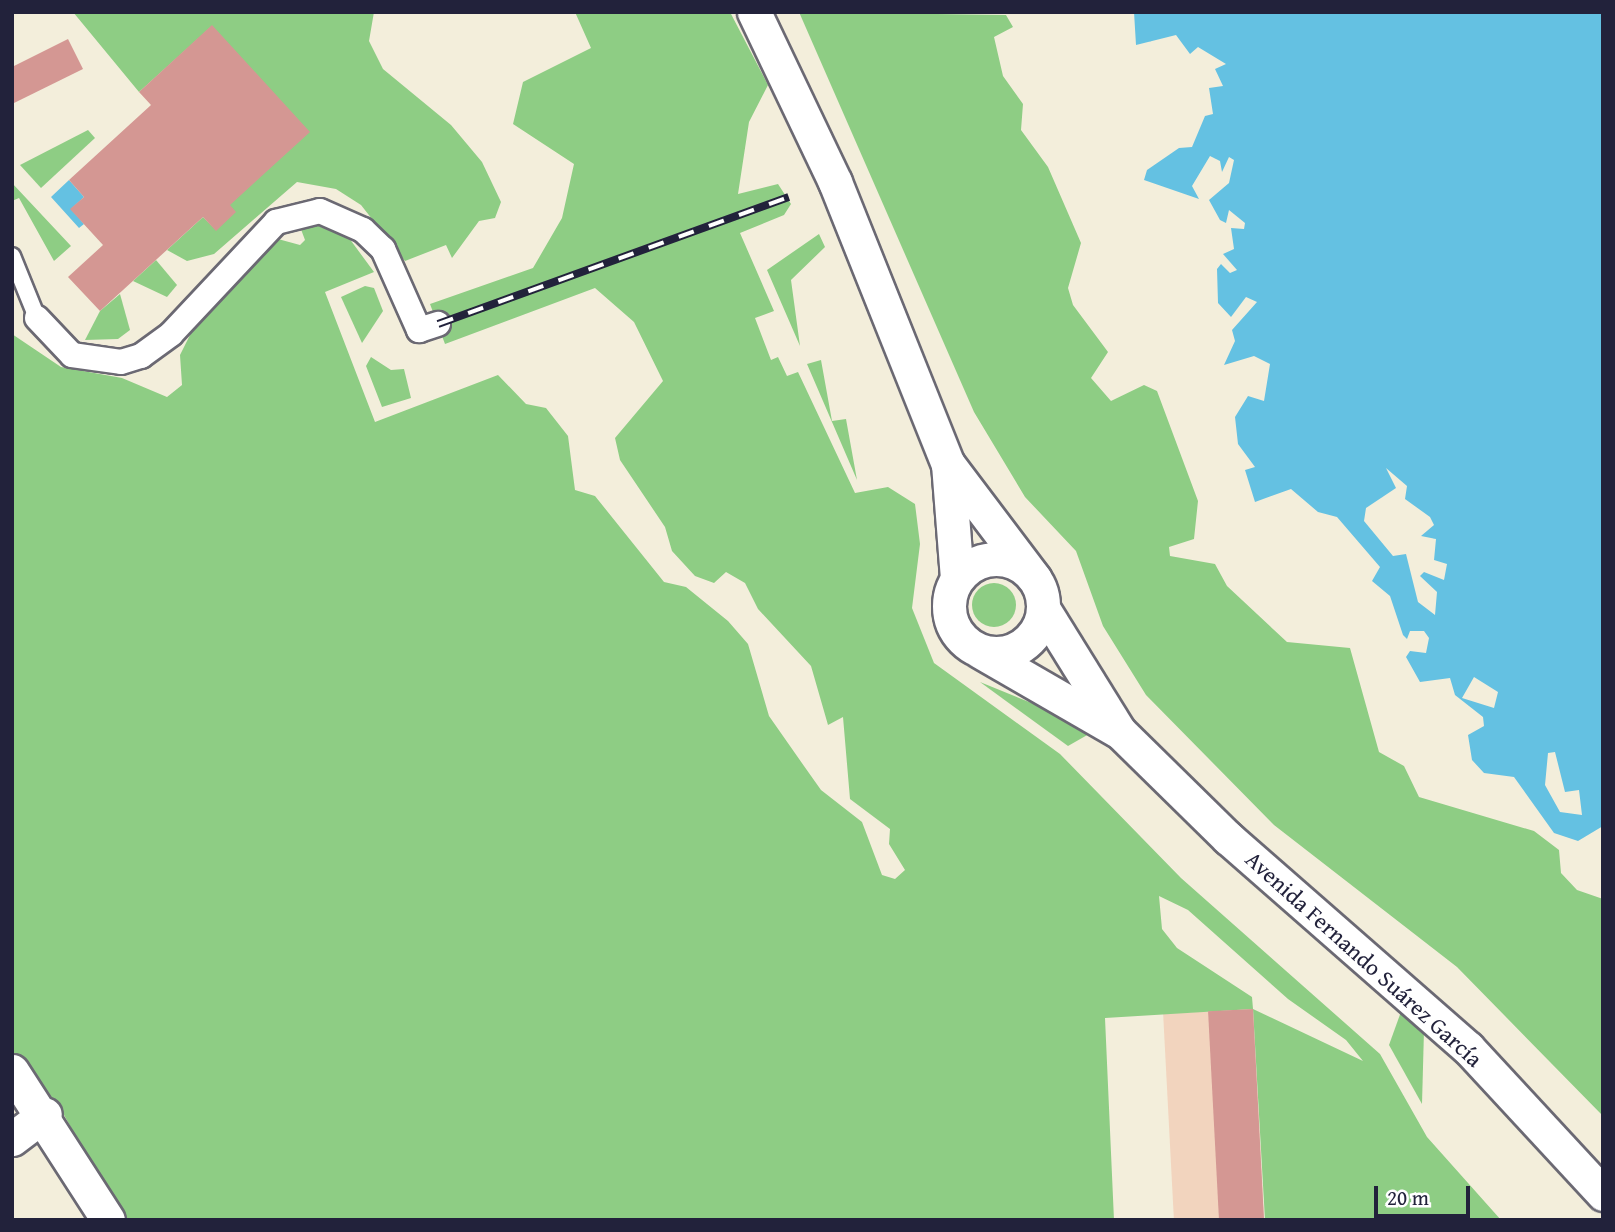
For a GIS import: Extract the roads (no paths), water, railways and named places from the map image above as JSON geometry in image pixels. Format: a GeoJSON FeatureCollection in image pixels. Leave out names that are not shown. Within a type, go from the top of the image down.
{"type":"FeatureCollection","features":[{"type":"Feature","properties":{"kind":"street"},"geometry":{"type":"LineString","coordinates":[[754,12],[835,182],[948,464],[957,579],[950,620],[979,651],[1022,647],[1040,594],[996,559],[981,561],[957,579]]}},
{"type":"Feature","properties":{"kind":"street"},"geometry":{"type":"LineString","coordinates":[[37,317],[72,355],[121,362],[141,356],[172,334],[276,222],[320,211],[363,230],[383,249],[419,330],[438,324]]}},
{"type":"Feature","properties":{"kind":"street","name":"Avenida Fernando Suárez García"},"geometry":{"type":"LineString","coordinates":[[948,464],[1040,594],[1119,731]]}},
{"type":"Feature","properties":{"kind":"street","name":"Avenida Fernando Suárez García"},"geometry":{"type":"LineString","coordinates":[[979,651],[1119,731],[1228,838],[1468,1048],[1603,1194]]}},
{"type":"Feature","properties":{"kind":"street"},"geometry":{"type":"LineString","coordinates":[[12,1071],[45,1114],[108,1220]]}},
{"type":"Feature","properties":{"kind":"street"},"geometry":{"type":"LineString","coordinates":[[12,1139],[45,1114]]}},
{"type":"Feature","properties":{"kind":"lane"},"geometry":{"type":"LineString","coordinates":[[12,256],[37,317]]}},
{"type":"Feature","properties":{"kind":"water"},"geometry":{"type":"Polygon","coordinates":[[[1134,12],[1603,12],[1603,826],[1578,841],[1554,833],[1514,777],[1484,773],[1472,760],[1468,735],[1484,726],[1483,717],[1455,695],[1450,678],[1420,682],[1406,657],[1410,651],[1426,653],[1429,638],[1424,631],[1410,631],[1407,639],[1403,635],[1390,596],[1372,581],[1380,567],[1337,517],[1318,512],[1291,489],[1255,502],[1245,470],[1255,467],[1238,444],[1235,417],[1248,396],[1264,401],[1270,364],[1254,356],[1224,365],[1235,341],[1232,330],[1257,302],[1246,297],[1231,317],[1218,303],[1217,269],[1221,264],[1230,273],[1237,270],[1223,254],[1234,249],[1231,228],[1244,229],[1245,223],[1229,210],[1226,223],[1220,220],[1209,200],[1229,183],[1234,160],[1229,157],[1222,172],[1220,161],[1210,156],[1192,186],[1199,199],[1144,180],[1147,170],[1179,148],[1192,147],[1205,116],[1213,114],[1209,88],[1223,86],[1215,69],[1226,64],[1198,47],[1190,54],[1176,35],[1136,45],[1134,12]],[[1386,468],[1396,488],[1366,508],[1364,521],[1393,556],[1406,554],[1418,602],[1435,615],[1437,592],[1420,576],[1424,572],[1444,580],[1447,564],[1434,560],[1436,539],[1421,536],[1434,525],[1430,517],[1405,499],[1407,486],[1386,468]],[[1474,677],[1462,698],[1494,708],[1498,692],[1474,677]],[[1555,752],[1548,753],[1545,785],[1560,812],[1582,815],[1579,790],[1565,792],[1555,752]]]}},
{"type":"Feature","properties":{"kind":"water"},"geometry":{"type":"Polygon","coordinates":[[[69,180],[84,197],[71,209],[84,224],[79,228],[51,197],[69,180]]]}},
{"type":"Feature","properties":{"kind":"railway"},"geometry":{"type":"LineString","coordinates":[[438,324],[789,197]]}}]}
